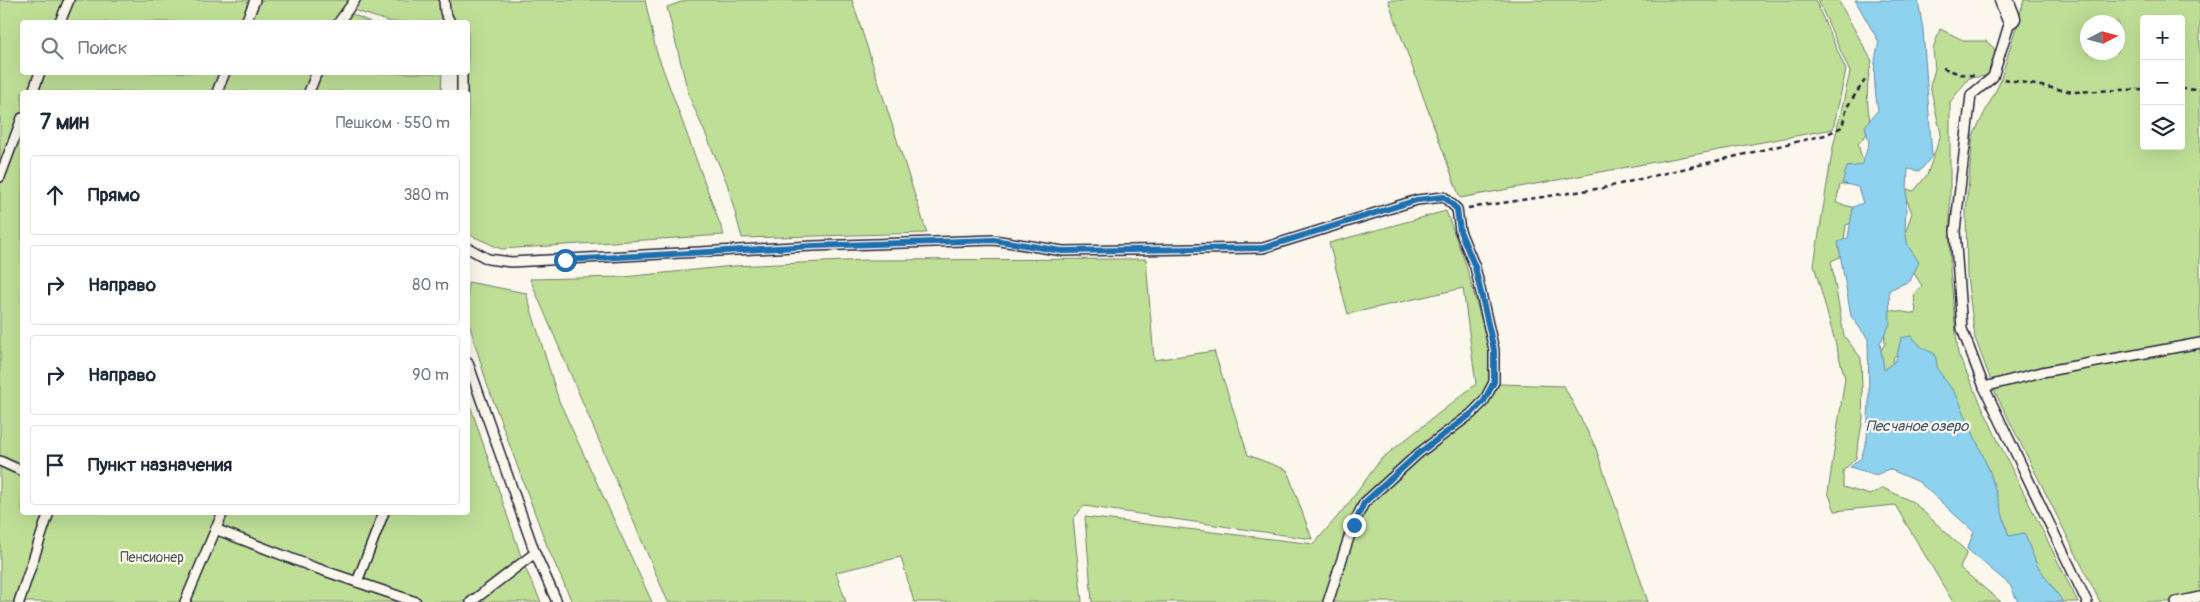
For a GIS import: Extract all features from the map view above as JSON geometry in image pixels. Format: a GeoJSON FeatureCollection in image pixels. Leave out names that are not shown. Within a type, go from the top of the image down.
{"type":"FeatureCollection","features":[{"type":"Feature","properties":{"kind":"street"},"geometry":{"type":"LineString","coordinates":[[2004,0],[2011,18]]}},
{"type":"Feature","properties":{"kind":"lane"},"geometry":{"type":"LineString","coordinates":[[61,20],[69,0]]}},
{"type":"Feature","properties":{"kind":"lane"},"geometry":{"type":"LineString","coordinates":[[247,20],[255,0]]}},
{"type":"Feature","properties":{"kind":"lane"},"geometry":{"type":"LineString","coordinates":[[340,20],[355,0]]}},
{"type":"Feature","properties":{"kind":"lane"},"geometry":{"type":"LineString","coordinates":[[444,0],[445,12],[449,20]]}},
{"type":"Feature","properties":{"kind":"lane"},"geometry":{"type":"LineString","coordinates":[[2011,18],[1993,77],[1971,96],[1955,232],[1962,329],[1984,387],[2087,602]]}},
{"type":"Feature","properties":{"kind":"lane"},"geometry":{"type":"LineString","coordinates":[[34,90],[39,75]]}},
{"type":"Feature","properties":{"kind":"lane"},"geometry":{"type":"LineString","coordinates":[[218,90],[224,75]]}},
{"type":"Feature","properties":{"kind":"lane"},"geometry":{"type":"LineString","coordinates":[[310,90],[316,75]]}},
{"type":"Feature","properties":{"kind":"lane"},"geometry":{"type":"LineString","coordinates":[[462,75],[462,90]]}},
{"type":"Feature","properties":{"kind":"lane"},"geometry":{"type":"LineString","coordinates":[[0,177],[20,123]]}},
{"type":"Feature","properties":{"kind":"lane"},"geometry":{"type":"LineString","coordinates":[[470,249],[488,259],[511,262],[813,246],[994,240],[1062,251],[1263,248],[1417,200],[1444,197],[1457,209],[1460,231],[1475,267],[1494,350],[1494,382],[1484,401],[1471,414],[1419,453],[1364,503],[1354,525],[1328,602]]}},
{"type":"Feature","properties":{"kind":"lane"},"geometry":{"type":"LineString","coordinates":[[1984,387],[2042,372],[2200,343]]}},
{"type":"Feature","properties":{"kind":"lane"},"geometry":{"type":"LineString","coordinates":[[470,369],[534,553],[557,602]]}},
{"type":"Feature","properties":{"kind":"lane"},"geometry":{"type":"LineString","coordinates":[[0,461],[20,470]]}},
{"type":"Feature","properties":{"kind":"lane"},"geometry":{"type":"LineString","coordinates":[[19,602],[48,515]]}},
{"type":"Feature","properties":{"kind":"lane"},"geometry":{"type":"LineString","coordinates":[[185,602],[222,515]]}},
{"type":"Feature","properties":{"kind":"lane"},"geometry":{"type":"LineString","coordinates":[[357,582],[383,515]]}},
{"type":"Feature","properties":{"kind":"lane"},"geometry":{"type":"LineString","coordinates":[[215,530],[416,602]]}},
{"type":"Feature","properties":{"kind":"lane"},"geometry":{"type":"LineString","coordinates":[[471,602],[534,553]]}},
{"type":"Feature","properties":{"kind":"lane"},"geometry":{"type":"LineString","coordinates":[[2176,602],[2200,597]]}},
{"type":"Feature","properties":{"kind":"path"},"geometry":{"type":"LineString","coordinates":[[1943,68],[1960,74],[1993,77],[2073,92],[2140,89]]}},
{"type":"Feature","properties":{"kind":"path"},"geometry":{"type":"LineString","coordinates":[[1457,209],[1603,188],[1825,136],[1842,127],[1847,107],[1867,77]]}},
{"type":"Feature","properties":{"kind":"path"},"geometry":{"type":"LineString","coordinates":[[2185,89],[2200,90]]}},
{"type":"Feature","properties":{"kind":"green space","name":"Пенсионер"},"geometry":{"type":"Polygon","coordinates":[[[0,0],[350,0],[350,13],[366,20],[20,20],[20,75],[442,75],[441,90],[20,90],[20,515],[470,515],[470,405],[524,565],[541,602],[0,602],[0,0]]]}},
{"type":"Feature","properties":{"kind":"green space"},"geometry":{"type":"Polygon","coordinates":[[[355,0],[645,0],[656,50],[724,235],[501,249],[470,235],[470,90],[462,90],[459,75],[470,75],[470,20],[385,20],[356,11],[355,0]]]}},
{"type":"Feature","properties":{"kind":"green space"},"geometry":{"type":"Polygon","coordinates":[[[687,0],[852,0],[927,233],[742,238],[727,183],[689,96],[667,7],[687,0]]]}},
{"type":"Feature","properties":{"kind":"green space"},"geometry":{"type":"Polygon","coordinates":[[[1388,0],[1815,0],[1846,70],[1833,129],[1460,198],[1388,0]]]}},
{"type":"Feature","properties":{"kind":"green space"},"geometry":{"type":"Polygon","coordinates":[[[1818,0],[1838,0],[1872,61],[1867,95],[1871,129],[1858,144],[1863,162],[1856,184],[1840,185],[1836,203],[1852,207],[1857,221],[1846,225],[1842,256],[1831,261],[1844,336],[1861,358],[1863,418],[1856,458],[1843,471],[1843,487],[1870,495],[1883,488],[1913,502],[1967,552],[1960,568],[2001,602],[1953,602],[1895,505],[1835,511],[1828,492],[1845,378],[1814,265],[1833,147],[1850,72],[1818,0]]]}},
{"type":"Feature","properties":{"kind":"green space"},"geometry":{"type":"Polygon","coordinates":[[[2024,0],[2200,0],[2200,602],[2100,602],[1996,394],[1975,338],[1967,276],[1966,212],[1973,136],[2000,82],[2024,0]]]}},
{"type":"Feature","properties":{"kind":"green space"},"geometry":{"type":"Polygon","coordinates":[[[1940,29],[1965,41],[1986,41],[1994,48],[1996,67],[1987,76],[1969,78],[1950,102],[1950,271],[1958,354],[2000,445],[2078,602],[2045,602],[2004,554],[1905,354],[1894,356],[1890,378],[1875,362],[1885,343],[1883,309],[1916,314],[1914,295],[1922,286],[1907,262],[1904,236],[1912,213],[1902,188],[1914,191],[1927,175],[1941,134],[1930,86],[1935,69],[1933,49],[1940,29]]]}},
{"type":"Feature","properties":{"kind":"green space"},"geometry":{"type":"Polygon","coordinates":[[[1446,211],[1466,265],[1499,384],[1564,386],[1595,446],[1648,602],[1092,602],[1085,517],[1314,544],[1349,503],[1381,459],[1476,384],[1463,288],[1348,314],[1329,243],[1446,211]]]}},
{"type":"Feature","properties":{"kind":"green space"},"geometry":{"type":"Polygon","coordinates":[[[1146,259],[1154,360],[1214,351],[1248,455],[1287,470],[1312,539],[1084,506],[1073,519],[1082,602],[914,602],[901,557],[836,572],[846,602],[668,602],[530,279],[624,277],[734,266],[867,260],[1146,259]]]}},
{"type":"Feature","properties":{"kind":"green space"},"geometry":{"type":"Polygon","coordinates":[[[470,282],[526,293],[559,401],[652,602],[572,602],[547,546],[487,384],[470,327],[470,282]]]}},
{"type":"Feature","properties":{"kind":"water","name":"Песчаное озеро"},"geometry":{"type":"Polygon","coordinates":[[[1855,0],[1918,0],[1923,29],[1932,156],[1920,171],[1908,169],[1905,229],[1908,246],[1919,262],[1910,281],[1889,290],[1890,324],[1880,343],[1884,370],[1896,360],[1901,338],[1911,336],[1923,348],[1935,354],[1938,370],[1957,396],[1990,472],[2009,536],[2024,533],[2037,565],[2063,602],[2018,602],[2010,585],[1967,549],[1974,532],[1919,482],[1889,469],[1876,475],[1850,467],[1861,458],[1867,439],[1869,400],[1868,339],[1851,316],[1838,242],[1848,238],[1853,207],[1863,203],[1858,187],[1842,183],[1847,167],[1862,165],[1869,143],[1865,126],[1878,110],[1874,76],[1879,42],[1855,0]]]}},
{"type":"Feature","properties":{"kind":"route"},"geometry":{"type":"LineString","coordinates":[[565,260],[813,246],[994,240],[1062,251],[1263,248],[1417,200],[1444,197],[1457,209],[1460,231],[1469,248],[1475,267],[1494,350],[1494,382],[1484,401],[1471,414],[1419,453],[1364,503],[1354,525]]}}]}
